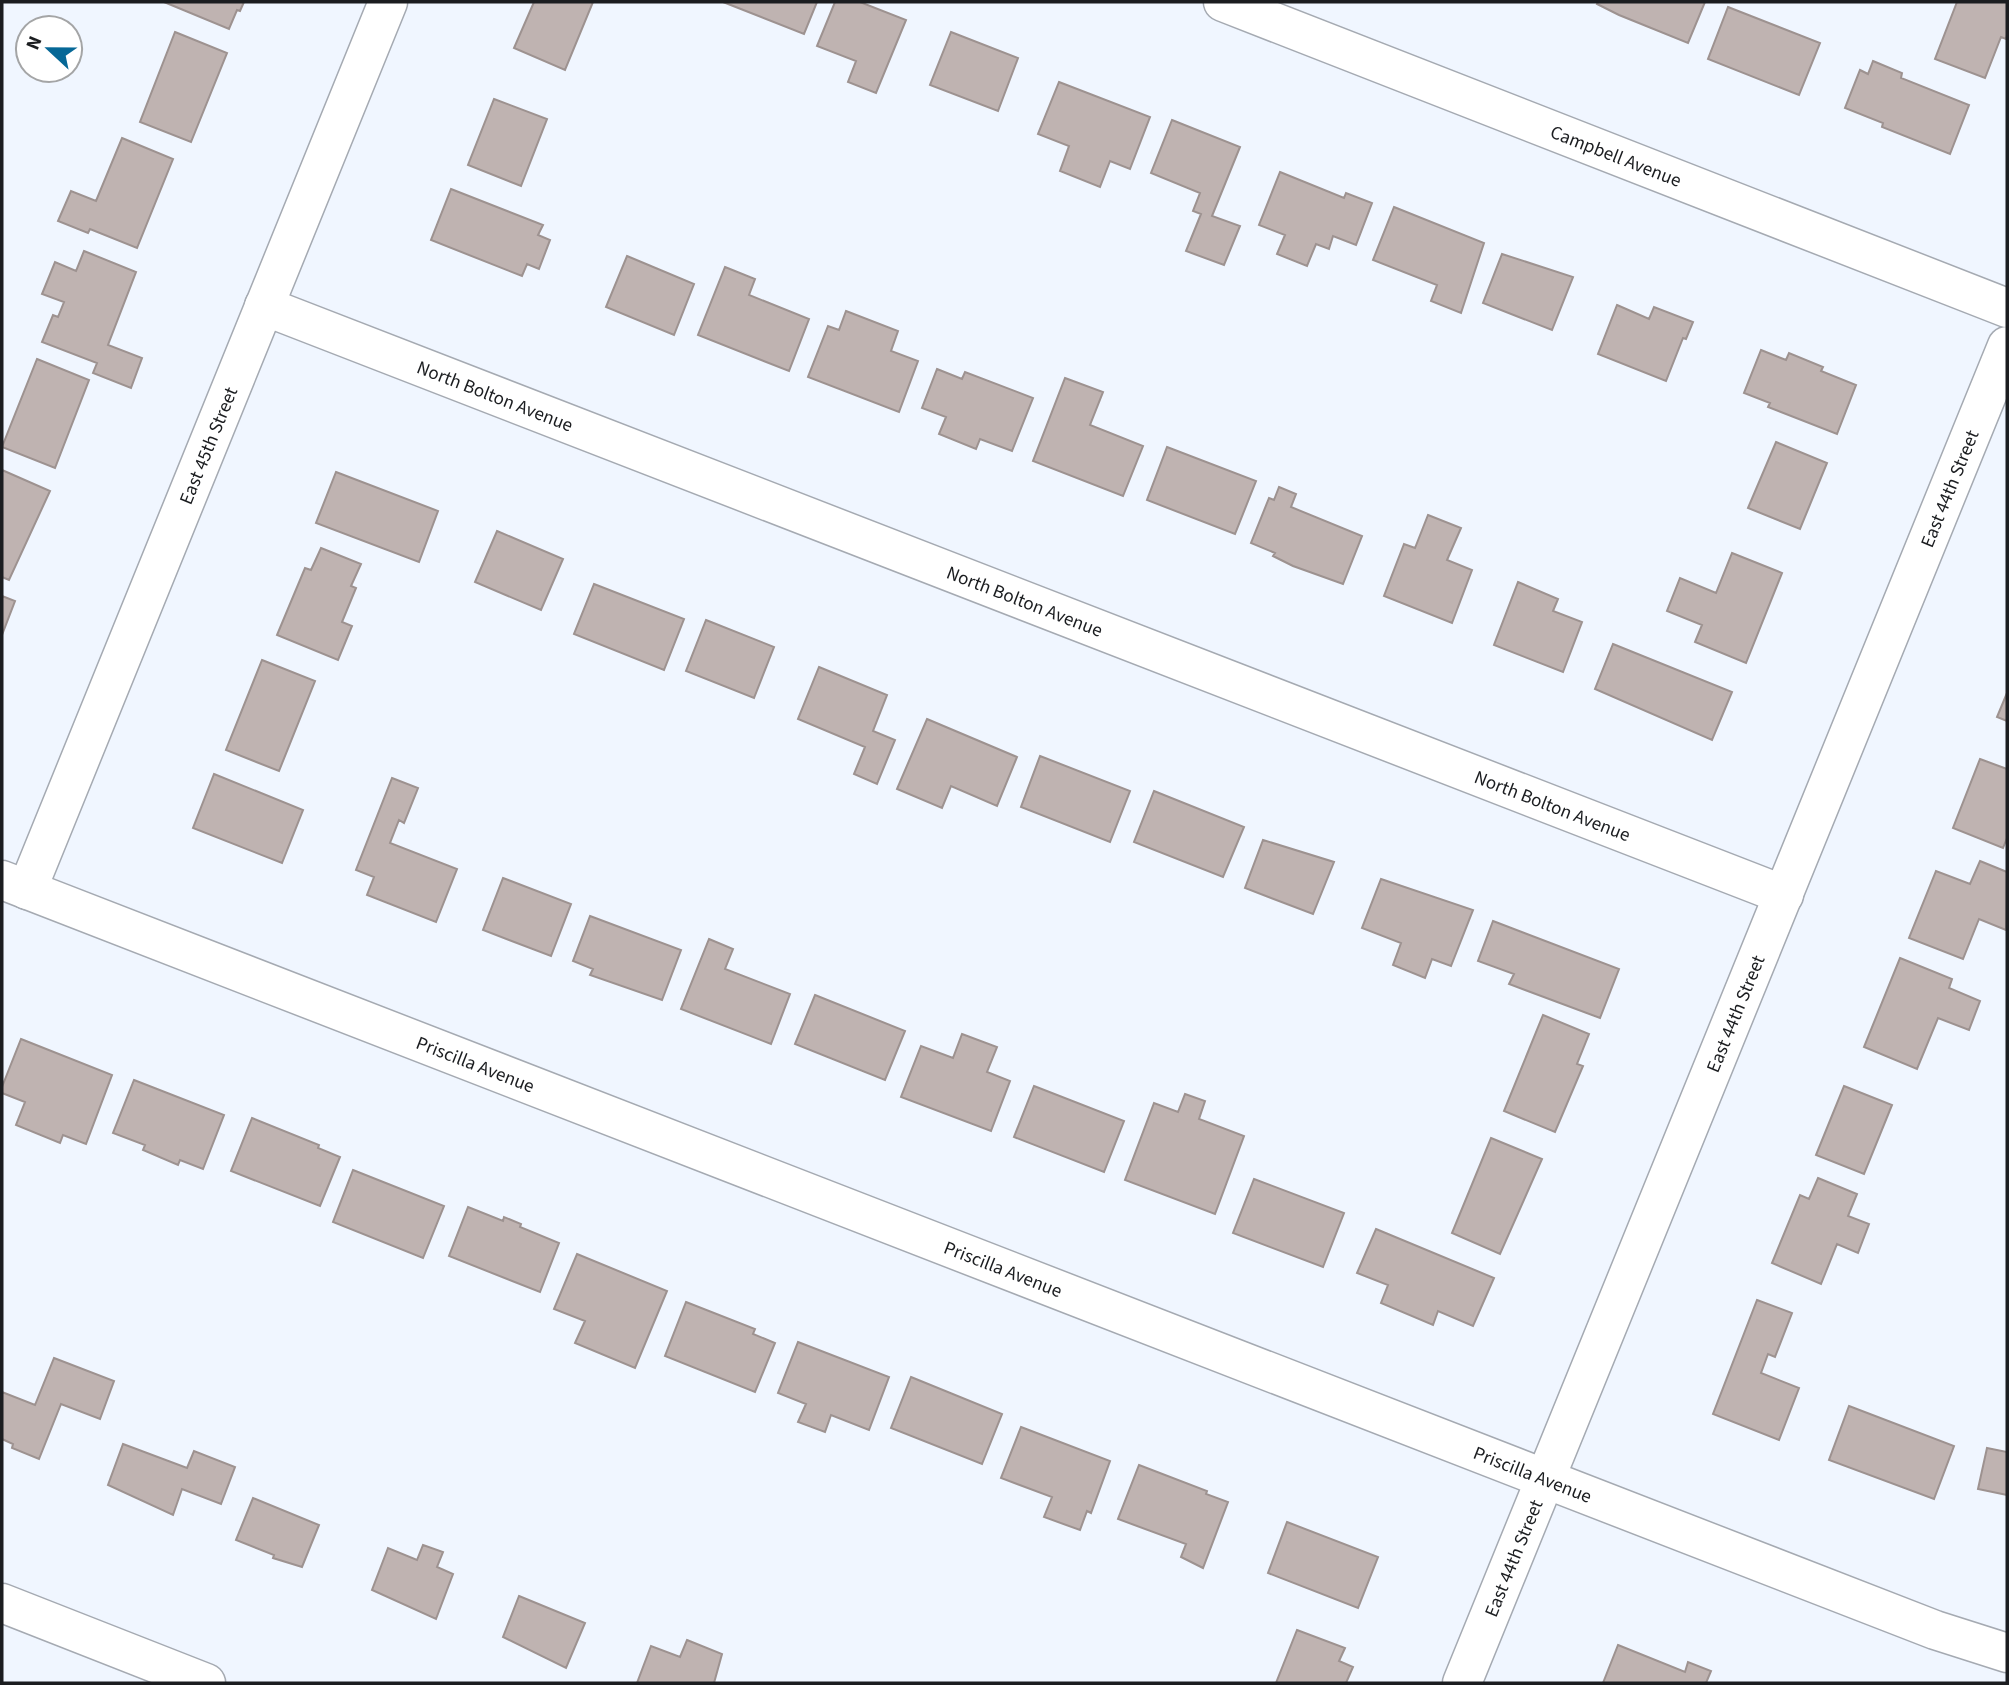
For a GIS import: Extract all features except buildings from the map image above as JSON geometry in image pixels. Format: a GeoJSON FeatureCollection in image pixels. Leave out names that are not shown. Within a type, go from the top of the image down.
{"type":"FeatureCollection","features":[{"type":"Feature","properties":{"kind":"street","name":"East 45th Street"},"geometry":{"type":"LineString","coordinates":[[14,885],[264,306],[387,2]]}},
{"type":"Feature","properties":{"kind":"street","name":"Campbell Avenue"},"geometry":{"type":"LineString","coordinates":[[1223,2],[2007,308]]}},
{"type":"Feature","properties":{"kind":"street","name":"North Bolton Avenue"},"geometry":{"type":"LineString","coordinates":[[264,306],[1784,895]]}},
{"type":"Feature","properties":{"kind":"street","name":"East 44th Street"},"geometry":{"type":"LineString","coordinates":[[1462,1683],[2007,346]]}},
{"type":"Feature","properties":{"kind":"street","name":"Priscilla Avenue"},"geometry":{"type":"LineString","coordinates":[[14,885],[1935,1630],[2007,1653]]}},
{"type":"Feature","properties":{"kind":"street"},"geometry":{"type":"LineString","coordinates":[[2,1604],[206,1683]]}}]}
